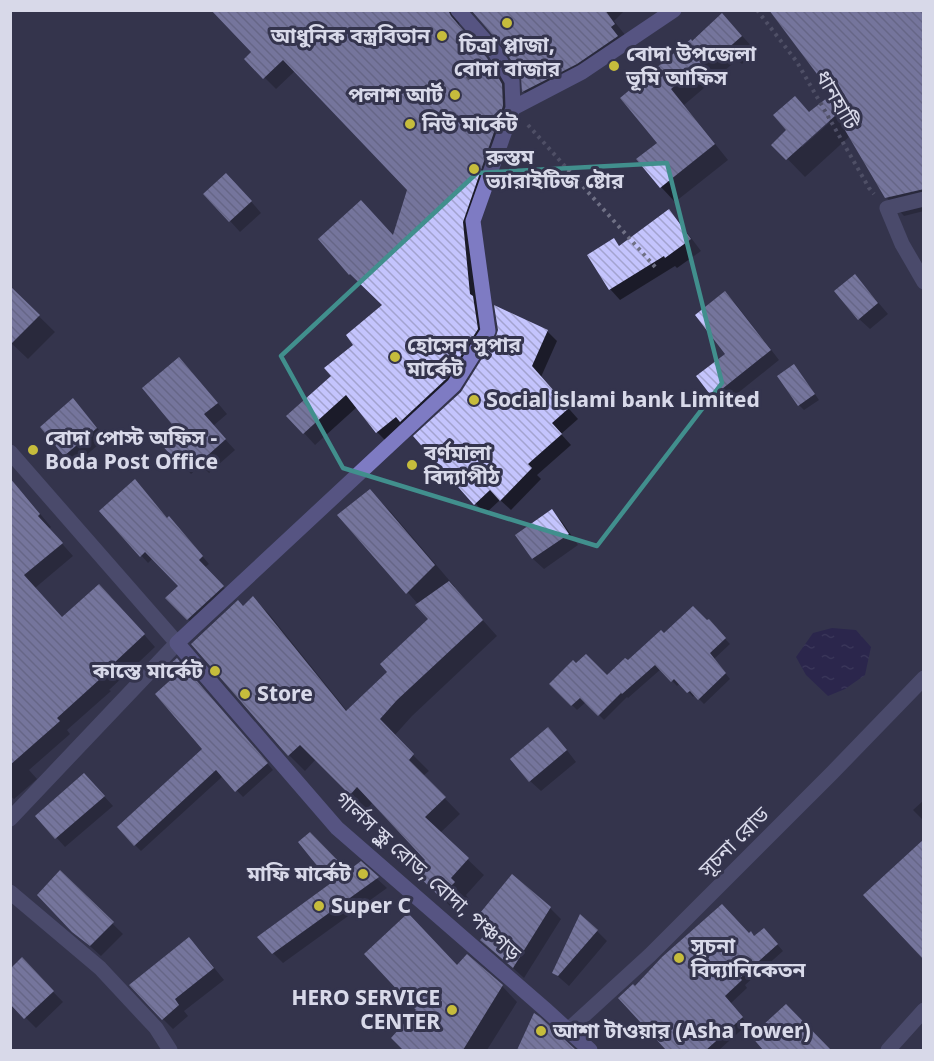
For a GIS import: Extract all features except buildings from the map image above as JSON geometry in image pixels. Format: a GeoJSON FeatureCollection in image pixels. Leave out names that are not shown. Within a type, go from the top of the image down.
{"type":"FeatureCollection","features":[{"type":"Feature","properties":{"kind":"street"},"geometry":{"type":"LineString","coordinates":[[10,819],[177,642],[454,385],[488,331],[472,221],[513,108],[512,81],[495,52],[458,10]]}},
{"type":"Feature","properties":{"kind":"street"},"geometry":{"type":"LineString","coordinates":[[513,108],[582,72],[674,10]]}},
{"type":"Feature","properties":{"kind":"street"},"geometry":{"type":"LineString","coordinates":[[924,199],[887,208],[902,244],[924,282]]}},
{"type":"Feature","properties":{"kind":"street"},"geometry":{"type":"LineString","coordinates":[[10,452],[177,642]]}},
{"type":"Feature","properties":{"kind":"street","name":"গার্লস স্কুল রোড, বোদা, পঞ্চগড়"},"geometry":{"type":"LineString","coordinates":[[177,642],[337,828],[590,1050]]}},
{"type":"Feature","properties":{"kind":"street","name":"সূচনা রোড"},"geometry":{"type":"LineString","coordinates":[[568,1030],[658,946],[924,678]]}},
{"type":"Feature","properties":{"kind":"street"},"geometry":{"type":"LineString","coordinates":[[10,892],[100,968],[156,1028],[170,1050]]}},
{"type":"Feature","properties":{"kind":"street"},"geometry":{"type":"LineString","coordinates":[[888,1050],[924,1010]]}},
{"type":"Feature","properties":{"kind":"path","name":"ধানহাটি"},"geometry":{"type":"LineString","coordinates":[[757,10],[796,62],[869,188],[887,208]]}},
{"type":"Feature","properties":{"kind":"path"},"geometry":{"type":"LineString","coordinates":[[513,108],[656,268]]}},
{"type":"Feature","properties":{"kind":"highlighted area"},"geometry":{"type":"Polygon","coordinates":[[[667,163],[722,383],[597,546],[343,468],[281,356],[477,173],[667,163]]]}},
{"type":"Feature","properties":{"kind":"water"},"geometry":{"type":"Polygon","coordinates":[[[832,628],[856,630],[871,647],[865,675],[845,689],[828,696],[806,675],[796,657],[813,633],[832,628]]]}},
{"type":"Feature","properties":{"kind":"place","name":"চিত্রা প্লাজা, বোদা বাজার"},"geometry":{"type":"Point","coordinates":[507,23]}},
{"type":"Feature","properties":{"kind":"place","name":"আধুনিক বস্ত্রবিতান"},"geometry":{"type":"Point","coordinates":[442,36]}},
{"type":"Feature","properties":{"kind":"place","name":"বোদা উপজেলা ভূমি আফিস"},"geometry":{"type":"Point","coordinates":[614,66]}},
{"type":"Feature","properties":{"kind":"place","name":"পলাশ আর্ট"},"geometry":{"type":"Point","coordinates":[455,95]}},
{"type":"Feature","properties":{"kind":"place","name":"নিউ মার্কেট"},"geometry":{"type":"Point","coordinates":[410,124]}},
{"type":"Feature","properties":{"kind":"place","name":"রুস্তম ভ্যারাইটিজ ষ্টোর"},"geometry":{"type":"Point","coordinates":[474,169]}},
{"type":"Feature","properties":{"kind":"place","name":"হোসেন সুপার মার্কেট"},"geometry":{"type":"Point","coordinates":[395,357]}},
{"type":"Feature","properties":{"kind":"place","name":"Social islami bank Limited"},"geometry":{"type":"Point","coordinates":[474,400]}},
{"type":"Feature","properties":{"kind":"place","name":"বোদা পোস্ট অফিস - Boda Post Office"},"geometry":{"type":"Point","coordinates":[33,450]}},
{"type":"Feature","properties":{"kind":"place","name":"বর্ণমালা বিদ্যাপীঠ"},"geometry":{"type":"Point","coordinates":[412,465]}},
{"type":"Feature","properties":{"kind":"place","name":"কাস্তে মার্কেট"},"geometry":{"type":"Point","coordinates":[215,671]}},
{"type":"Feature","properties":{"kind":"place","name":"Store"},"geometry":{"type":"Point","coordinates":[245,694]}},
{"type":"Feature","properties":{"kind":"place","name":"মাফি মার্কেট"},"geometry":{"type":"Point","coordinates":[363,874]}},
{"type":"Feature","properties":{"kind":"place","name":"Super C"},"geometry":{"type":"Point","coordinates":[319,906]}},
{"type":"Feature","properties":{"kind":"place","name":"সূচনা বিদ্যানিকেতন"},"geometry":{"type":"Point","coordinates":[679,958]}},
{"type":"Feature","properties":{"kind":"place","name":"HERO SERVICE CENTER"},"geometry":{"type":"Point","coordinates":[452,1010]}},
{"type":"Feature","properties":{"kind":"place","name":"আশা টাওয়ার (Asha Tower)"},"geometry":{"type":"Point","coordinates":[541,1031]}}]}
